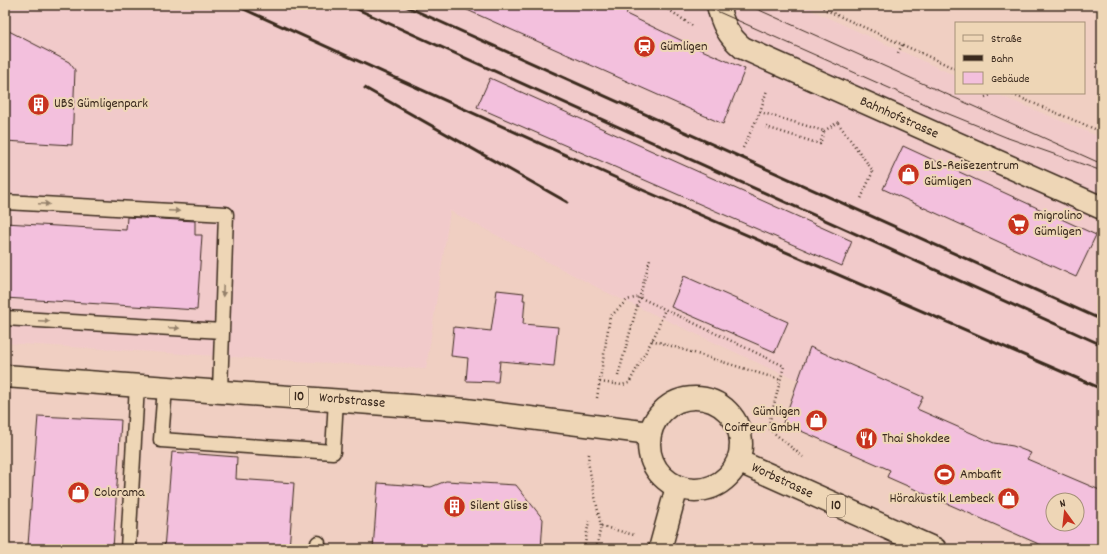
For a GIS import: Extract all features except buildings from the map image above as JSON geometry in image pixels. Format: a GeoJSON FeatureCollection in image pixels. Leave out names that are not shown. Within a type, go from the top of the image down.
{"type":"FeatureCollection","features":[{"type":"Feature","properties":{"kind":"main road","name":"Bahnhofstrasse"},"geometry":{"type":"LineString","coordinates":[[718,5],[725,28],[733,40],[743,48],[1102,208]]}},
{"type":"Feature","properties":{"kind":"main road","name":"Worbstrasse"},"geometry":{"type":"LineString","coordinates":[[5,376],[164,386],[466,410],[650,432]]}},
{"type":"Feature","properties":{"kind":"main road"},"geometry":{"type":"LineString","coordinates":[[694,398],[709,401],[722,407],[733,418],[739,432],[741,446],[738,461],[729,475],[716,485],[700,490],[677,487],[664,479],[652,461],[649,447],[650,432],[656,419],[666,408],[679,401],[694,398]]}},
{"type":"Feature","properties":{"kind":"main road","name":"Worbstrasse"},"geometry":{"type":"LineString","coordinates":[[738,461],[935,549]]}},
{"type":"Feature","properties":{"kind":"main road"},"geometry":{"type":"LineString","coordinates":[[660,549],[677,487]]}},
{"type":"Feature","properties":{"kind":"lane"},"geometry":{"type":"LineString","coordinates":[[5,202],[226,214],[220,391]]}},
{"type":"Feature","properties":{"kind":"lane"},"geometry":{"type":"LineString","coordinates":[[5,318],[222,331]]}},
{"type":"Feature","properties":{"kind":"lane"},"geometry":{"type":"LineString","coordinates":[[128,549],[137,385]]}},
{"type":"Feature","properties":{"kind":"lane"},"geometry":{"type":"LineString","coordinates":[[164,386],[161,440],[169,441],[333,452],[336,400]]}},
{"type":"Feature","properties":{"kind":"path"},"geometry":{"type":"LineString","coordinates":[[820,5],[826,10],[955,69]]}},
{"type":"Feature","properties":{"kind":"path"},"geometry":{"type":"LineString","coordinates":[[898,53],[902,45]]}},
{"type":"Feature","properties":{"kind":"path"},"geometry":{"type":"LineString","coordinates":[[985,97],[992,94]]}},
{"type":"Feature","properties":{"kind":"path"},"geometry":{"type":"LineString","coordinates":[[1011,94],[1102,132]]}},
{"type":"Feature","properties":{"kind":"path"},"geometry":{"type":"LineString","coordinates":[[743,148],[760,112],[824,131]]}},
{"type":"Feature","properties":{"kind":"path"},"geometry":{"type":"LineString","coordinates":[[766,127],[820,144],[824,131],[838,123],[873,171],[860,201]]}},
{"type":"Feature","properties":{"kind":"path"},"geometry":{"type":"LineString","coordinates":[[618,376],[650,259]]}},
{"type":"Feature","properties":{"kind":"path"},"geometry":{"type":"LineString","coordinates":[[1097,308],[1102,295]]}},
{"type":"Feature","properties":{"kind":"path"},"geometry":{"type":"LineString","coordinates":[[601,371],[610,317],[627,300],[639,297],[784,366],[768,428],[809,461]]}},
{"type":"Feature","properties":{"kind":"path"},"geometry":{"type":"LineString","coordinates":[[600,382],[622,385],[629,383],[652,340],[665,309]]}},
{"type":"Feature","properties":{"kind":"path"},"geometry":{"type":"LineString","coordinates":[[652,340],[781,380]]}},
{"type":"Feature","properties":{"kind":"path"},"geometry":{"type":"LineString","coordinates":[[593,426],[588,462],[601,526],[596,549]]}},
{"type":"Feature","properties":{"kind":"path"},"geometry":{"type":"LineString","coordinates":[[584,549],[589,521]]}},
{"type":"Feature","properties":{"kind":"path"},"geometry":{"type":"LineString","coordinates":[[601,526],[639,536]]}},
{"type":"Feature","properties":{"kind":"shaded area"},"geometry":{"type":"Polygon","coordinates":[[[5,5],[810,5],[813,11],[955,76],[955,94],[996,94],[1102,138],[1102,500],[771,369],[606,292],[450,211],[426,369],[5,343],[5,5]]]}},
{"type":"Feature","properties":{"kind":"tram line"},"geometry":{"type":"LineString","coordinates":[[703,5],[934,108],[1008,138],[1102,171]]}},
{"type":"Feature","properties":{"kind":"tram line"},"geometry":{"type":"LineString","coordinates":[[748,5],[1102,164]]}},
{"type":"Feature","properties":{"kind":"railway"},"geometry":{"type":"LineString","coordinates":[[235,5],[645,191],[1102,389]]}},
{"type":"Feature","properties":{"kind":"railway"},"geometry":{"type":"LineString","coordinates":[[348,5],[1102,345]]}},
{"type":"Feature","properties":{"kind":"railway"},"geometry":{"type":"LineString","coordinates":[[403,5],[1102,320]]}},
{"type":"Feature","properties":{"kind":"railway"},"geometry":{"type":"LineString","coordinates":[[365,88],[567,202]]}},
{"type":"Feature","properties":{"kind":"place","name":"Gümligen"},"geometry":{"type":"Point","coordinates":[645,47]}},
{"type":"Feature","properties":{"kind":"place","name":"UBS Gümligenpark"},"geometry":{"type":"Point","coordinates":[39,104]}},
{"type":"Feature","properties":{"kind":"place","name":"BLS-Reisezentrum Gümligen"},"geometry":{"type":"Point","coordinates":[908,174]}},
{"type":"Feature","properties":{"kind":"place","name":"migrolino Gümligen"},"geometry":{"type":"Point","coordinates":[1019,224]}},
{"type":"Feature","properties":{"kind":"place","name":"Gümligen Coiffeur GmbH"},"geometry":{"type":"Point","coordinates":[816,420]}},
{"type":"Feature","properties":{"kind":"place","name":"Thai Shokdee"},"geometry":{"type":"Point","coordinates":[867,439]}},
{"type":"Feature","properties":{"kind":"place","name":"Ambafit"},"geometry":{"type":"Point","coordinates":[945,475]}},
{"type":"Feature","properties":{"kind":"place","name":"Colorama"},"geometry":{"type":"Point","coordinates":[79,493]}},
{"type":"Feature","properties":{"kind":"place","name":"Hörakustik Lembeck"},"geometry":{"type":"Point","coordinates":[1009,499]}},
{"type":"Feature","properties":{"kind":"place","name":"Silent Gliss"},"geometry":{"type":"Point","coordinates":[454,506]}}]}
